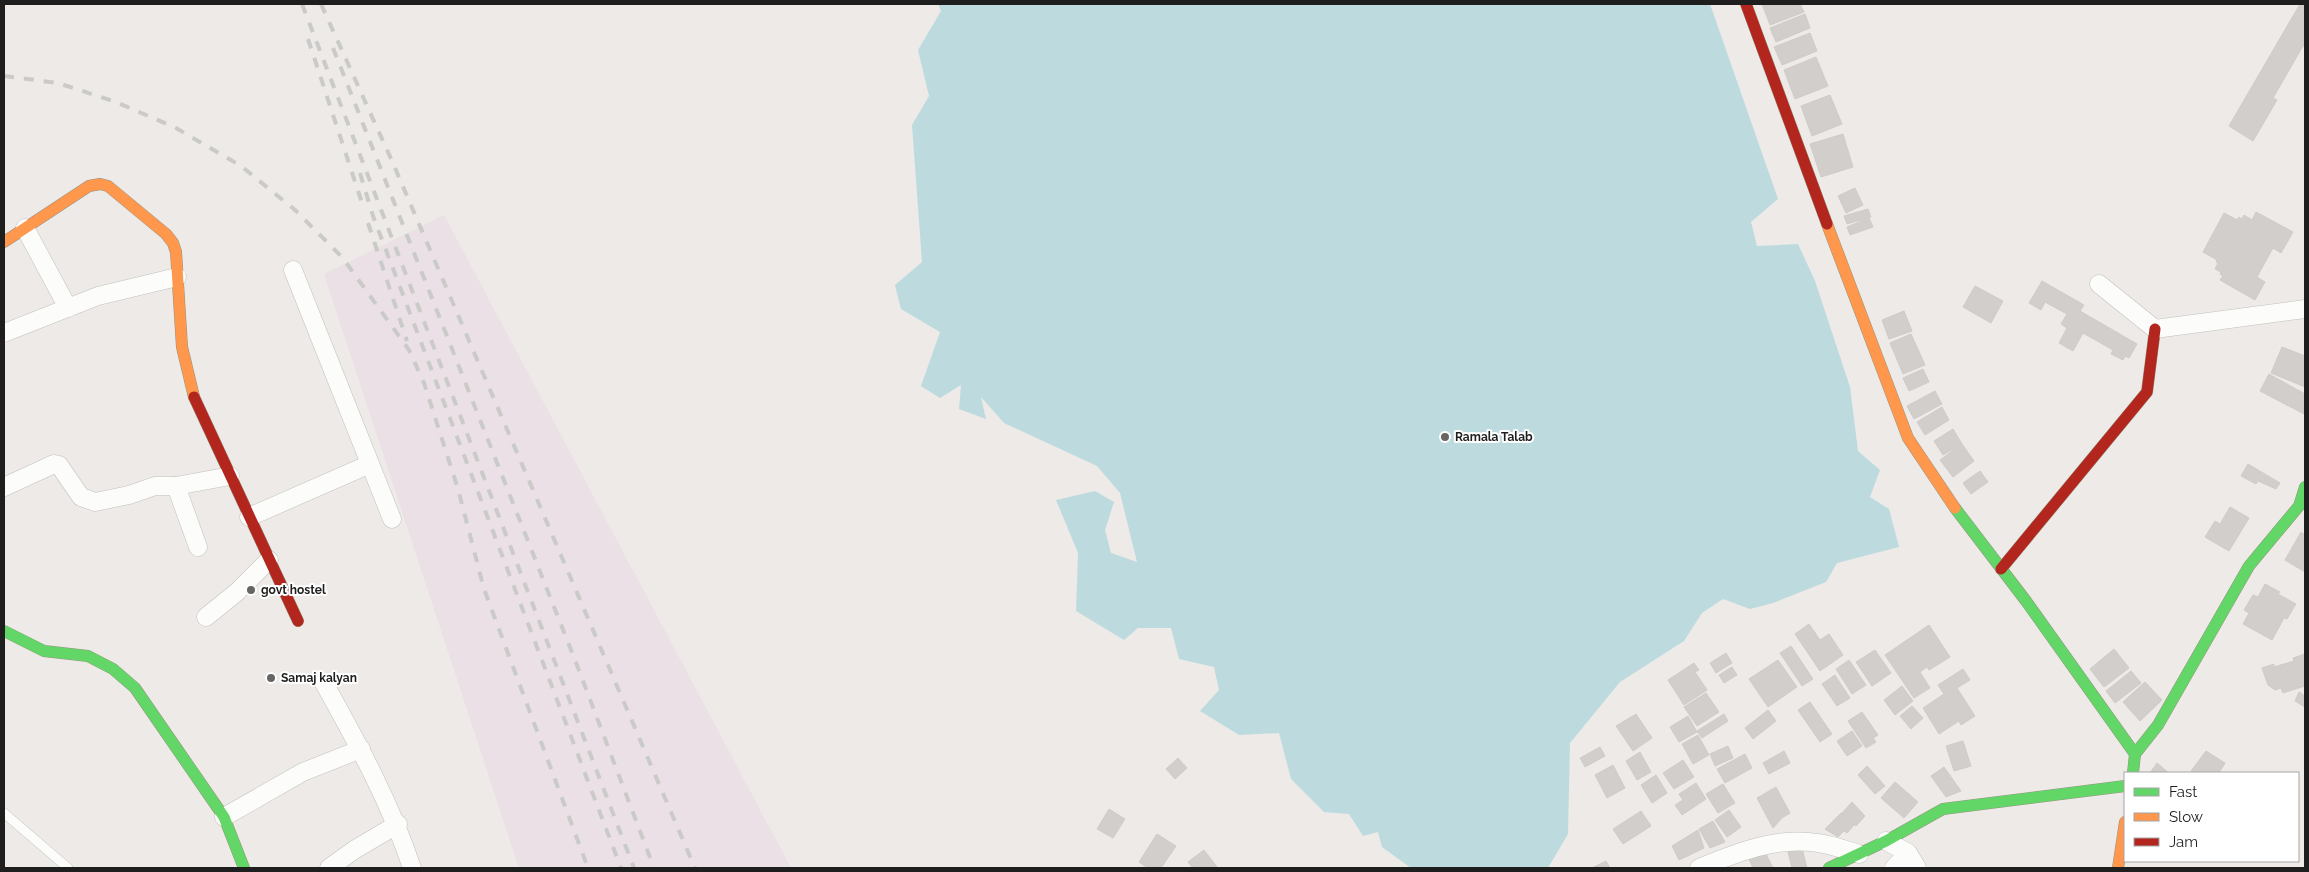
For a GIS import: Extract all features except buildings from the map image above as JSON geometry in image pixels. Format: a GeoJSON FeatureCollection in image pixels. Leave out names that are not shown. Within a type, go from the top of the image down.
{"type":"FeatureCollection","features":[{"type":"Feature","properties":{"kind":"street"},"geometry":{"type":"LineString","coordinates":[[1746,4],[1758,41],[1908,438],[1966,525],[2080,675],[2135,754]]}},
{"type":"Feature","properties":{"kind":"street"},"geometry":{"type":"LineString","coordinates":[[4,242],[89,186],[100,184],[108,186],[166,234],[176,252],[182,347],[187,374],[196,403],[298,621]]}},
{"type":"Feature","properties":{"kind":"street"},"geometry":{"type":"LineString","coordinates":[[24,228],[68,308]]}},
{"type":"Feature","properties":{"kind":"street"},"geometry":{"type":"LineString","coordinates":[[293,270],[392,519]]}},
{"type":"Feature","properties":{"kind":"street"},"geometry":{"type":"LineString","coordinates":[[4,333],[98,296],[177,277]]}},
{"type":"Feature","properties":{"kind":"street"},"geometry":{"type":"LineString","coordinates":[[2099,284],[2155,329],[2305,309]]}},
{"type":"Feature","properties":{"kind":"street"},"geometry":{"type":"LineString","coordinates":[[2001,569],[2147,392],[2155,329]]}},
{"type":"Feature","properties":{"kind":"street"},"geometry":{"type":"LineString","coordinates":[[4,487],[54,464],[62,468],[78,494],[90,502],[130,496],[155,486],[176,486],[230,476]]}},
{"type":"Feature","properties":{"kind":"street"},"geometry":{"type":"LineString","coordinates":[[249,517],[370,464]]}},
{"type":"Feature","properties":{"kind":"street"},"geometry":{"type":"LineString","coordinates":[[176,486],[198,547]]}},
{"type":"Feature","properties":{"kind":"street"},"geometry":{"type":"LineString","coordinates":[[2132,772],[2135,754],[2158,725],[2249,566],[2299,506],[2305,487]]}},
{"type":"Feature","properties":{"kind":"street"},"geometry":{"type":"LineString","coordinates":[[206,617],[237,592],[269,560]]}},
{"type":"Feature","properties":{"kind":"street"},"geometry":{"type":"LineString","coordinates":[[4,631],[44,651],[88,656],[113,669],[124,678],[144,699],[224,817],[244,868]]}},
{"type":"Feature","properties":{"kind":"street"},"geometry":{"type":"LineString","coordinates":[[324,683],[361,749],[398,824],[412,868]]}},
{"type":"Feature","properties":{"kind":"street"},"geometry":{"type":"LineString","coordinates":[[224,817],[303,772],[361,749]]}},
{"type":"Feature","properties":{"kind":"street"},"geometry":{"type":"LineString","coordinates":[[1829,868],[1886,841],[1943,809],[2124,786]]}},
{"type":"Feature","properties":{"kind":"street"},"geometry":{"type":"LineString","coordinates":[[329,868],[354,850],[398,824]]}},
{"type":"Feature","properties":{"kind":"street"},"geometry":{"type":"LineString","coordinates":[[2118,868],[2124,829]]}},
{"type":"Feature","properties":{"kind":"street"},"geometry":{"type":"LineString","coordinates":[[1886,841],[1908,852],[1917,868]]}},
{"type":"Feature","properties":{"kind":"street"},"geometry":{"type":"LineString","coordinates":[[1698,868],[1733,854],[1779,842],[1817,842],[1859,854]]}},
{"type":"Feature","properties":{"kind":"street"},"geometry":{"type":"LineString","coordinates":[[1894,868],[1908,852]]}},
{"type":"Feature","properties":{"kind":"lane"},"geometry":{"type":"LineString","coordinates":[[4,813],[68,868]]}},
{"type":"Feature","properties":{"kind":"shaded area"},"geometry":{"type":"Polygon","coordinates":[[[444,215],[791,868],[519,868],[324,274],[444,215]]]}},
{"type":"Feature","properties":{"kind":"water","name":"Ramala Talab"},"geometry":{"type":"Polygon","coordinates":[[[938,4],[1710,4],[1778,199],[1751,222],[1757,246],[1798,244],[1815,281],[1850,387],[1858,451],[1880,470],[1870,497],[1889,509],[1899,547],[1837,563],[1826,582],[1773,603],[1750,609],[1723,599],[1702,613],[1684,641],[1620,682],[1570,743],[1568,834],[1548,868],[1411,868],[1382,847],[1378,832],[1363,836],[1349,814],[1324,812],[1291,779],[1279,733],[1239,735],[1200,711],[1219,690],[1214,667],[1179,659],[1171,628],[1138,628],[1124,640],[1076,611],[1078,553],[1056,500],[1095,491],[1114,502],[1105,530],[1111,553],[1137,562],[1120,493],[1097,466],[1004,423],[981,397],[986,419],[959,409],[961,385],[940,398],[921,386],[940,332],[901,309],[895,285],[922,262],[912,125],[929,96],[918,50],[941,11],[938,4]]]}},
{"type":"Feature","properties":{"kind":"railway"},"geometry":{"type":"LineString","coordinates":[[302,4],[634,868]]}},
{"type":"Feature","properties":{"kind":"railway"},"geometry":{"type":"LineString","coordinates":[[321,4],[392,161],[695,868]]}},
{"type":"Feature","properties":{"kind":"railway"},"geometry":{"type":"LineString","coordinates":[[308,39],[363,206]]}},
{"type":"Feature","properties":{"kind":"railway"},"geometry":{"type":"LineString","coordinates":[[333,48],[575,660],[654,868]]}},
{"type":"Feature","properties":{"kind":"railway"},"geometry":{"type":"LineString","coordinates":[[4,76],[58,83],[116,102],[176,128],[241,166],[295,210],[342,257],[409,350],[424,383],[458,489],[484,589],[588,868]]}},
{"type":"Feature","properties":{"kind":"railway"},"geometry":{"type":"LineString","coordinates":[[360,173],[373,216],[621,868]]}},
{"type":"Feature","properties":{"kind":"railway"},"geometry":{"type":"LineString","coordinates":[[368,223],[407,341]]}},
{"type":"Feature","properties":{"kind":"traffic: fast"},"geometry":{"type":"LineString","coordinates":[[2135,754],[2158,725],[2249,566],[2299,506],[2305,487]]}},
{"type":"Feature","properties":{"kind":"traffic: fast"},"geometry":{"type":"LineString","coordinates":[[1955,508],[2026,601],[2135,754],[2133,772]]}},
{"type":"Feature","properties":{"kind":"traffic: fast"},"geometry":{"type":"LineString","coordinates":[[4,631],[44,651],[88,656],[113,669],[135,688],[224,817],[244,868]]}},
{"type":"Feature","properties":{"kind":"traffic: fast"},"geometry":{"type":"LineString","coordinates":[[1829,868],[1886,841],[1943,809],[2124,786]]}},
{"type":"Feature","properties":{"kind":"traffic: slow"},"geometry":{"type":"LineString","coordinates":[[4,242],[89,186],[100,184],[108,186],[166,234],[173,243],[176,252],[182,347],[194,397]]}},
{"type":"Feature","properties":{"kind":"traffic: slow"},"geometry":{"type":"LineString","coordinates":[[1827,224],[1908,438],[1955,508]]}},
{"type":"Feature","properties":{"kind":"traffic: slow"},"geometry":{"type":"LineString","coordinates":[[2118,868],[2124,829]]}},
{"type":"Feature","properties":{"kind":"traffic: jam"},"geometry":{"type":"LineString","coordinates":[[1746,4],[1827,224]]}},
{"type":"Feature","properties":{"kind":"traffic: jam"},"geometry":{"type":"LineString","coordinates":[[2001,569],[2147,392],[2155,329]]}},
{"type":"Feature","properties":{"kind":"traffic: jam"},"geometry":{"type":"LineString","coordinates":[[194,397],[298,621]]}},
{"type":"Feature","properties":{"kind":"place","name":"Ramala Talab"},"geometry":{"type":"Point","coordinates":[1445,437]}},
{"type":"Feature","properties":{"kind":"place","name":"govt hostel"},"geometry":{"type":"Point","coordinates":[251,590]}},
{"type":"Feature","properties":{"kind":"place","name":"Samaj kalyan"},"geometry":{"type":"Point","coordinates":[271,678]}}]}
